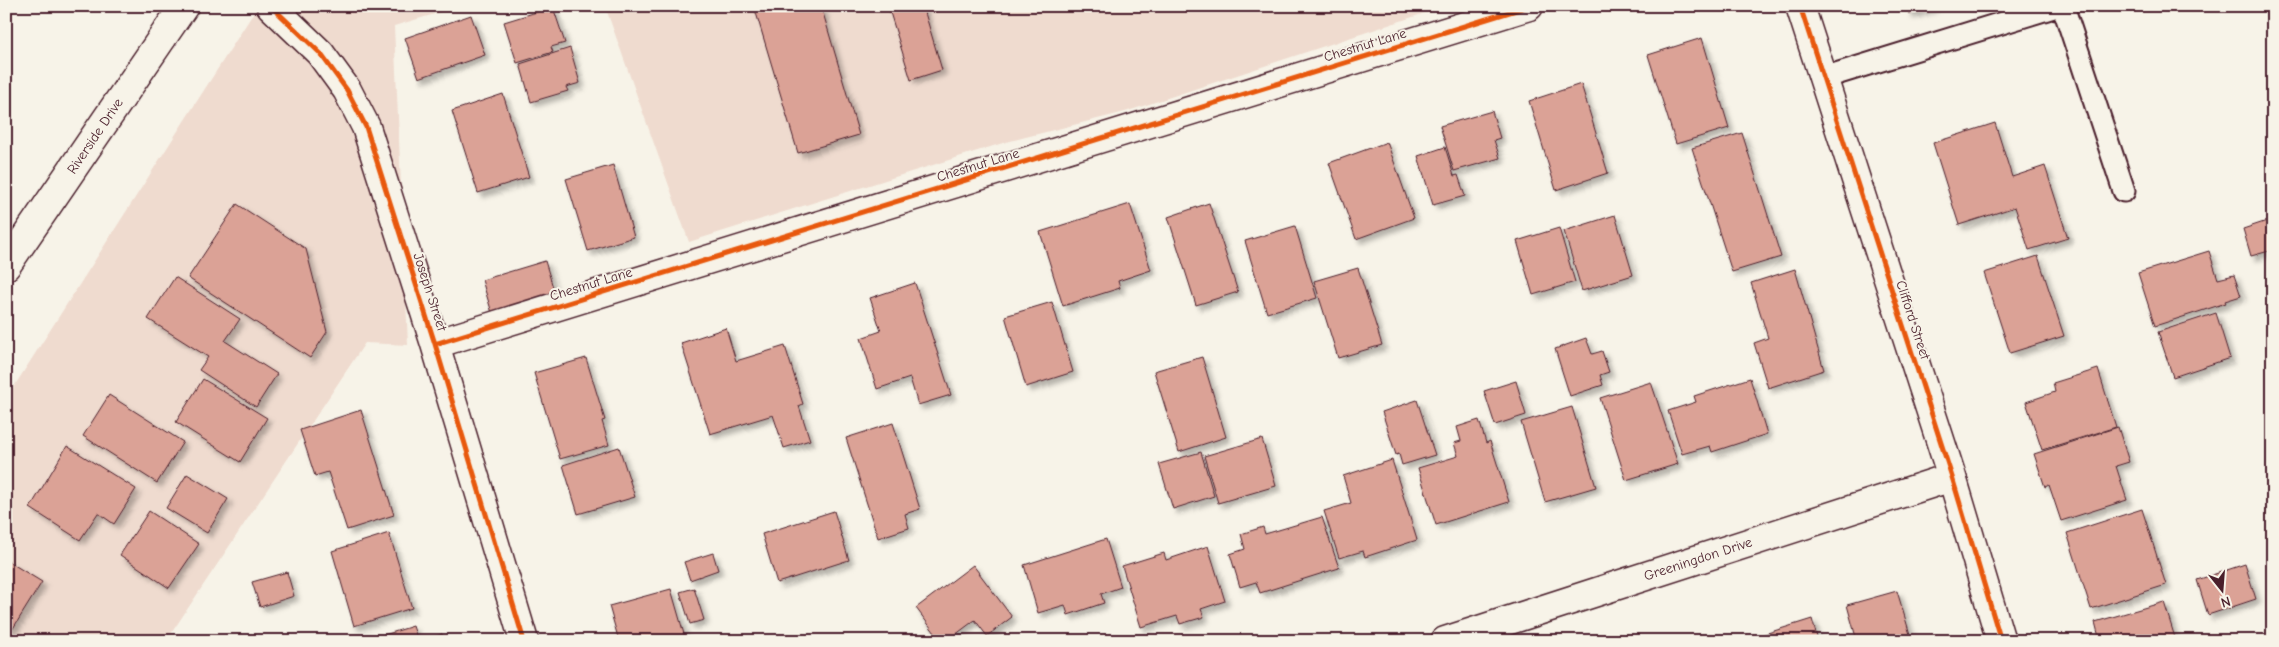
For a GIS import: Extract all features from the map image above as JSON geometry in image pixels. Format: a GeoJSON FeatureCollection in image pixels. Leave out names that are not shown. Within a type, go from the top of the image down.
{"type":"FeatureCollection","features":[{"type":"Feature","properties":{"kind":"street","name":"Riverside Drive"},"geometry":{"type":"LineString","coordinates":[[6,266],[184,6]]}},
{"type":"Feature","properties":{"kind":"street","name":"Joseph Street"},"geometry":{"type":"LineString","coordinates":[[271,6],[320,53],[347,90],[366,127],[524,641]]}},
{"type":"Feature","properties":{"kind":"street","name":"Chestnut Lane"},"geometry":{"type":"LineString","coordinates":[[434,344],[1529,6]]}},
{"type":"Feature","properties":{"kind":"street","name":"Clifford Street"},"geometry":{"type":"LineString","coordinates":[[1800,6],[1952,477],[2001,641]]}},
{"type":"Feature","properties":{"kind":"street","name":"Greeningdon Drive"},"geometry":{"type":"LineString","coordinates":[[1445,641],[1952,477]]}},
{"type":"Feature","properties":{"kind":"lane"},"geometry":{"type":"LineString","coordinates":[[1823,78],[2057,6]]}},
{"type":"Feature","properties":{"kind":"lane"},"geometry":{"type":"LineString","coordinates":[[2063,6],[2124,190]]}},
{"type":"Feature","properties":{"kind":"shaded area"},"geometry":{"type":"Polygon","coordinates":[[[258,6],[462,6],[394,26],[408,345],[365,343],[166,641],[6,641],[6,399],[258,6]]]}},
{"type":"Feature","properties":{"kind":"shaded area"},"geometry":{"type":"Polygon","coordinates":[[[605,6],[1446,6],[1125,112],[1006,142],[689,242],[605,6]]]}},
{"type":"Feature","properties":{"kind":"building"},"geometry":{"type":"Polygon","coordinates":[[[754,6],[821,6],[859,135],[798,153],[754,6]]]}},
{"type":"Feature","properties":{"kind":"building"},"geometry":{"type":"Polygon","coordinates":[[[888,6],[923,6],[942,70],[911,80],[888,6]]]}},
{"type":"Feature","properties":{"kind":"building"},"geometry":{"type":"Polygon","coordinates":[[[1906,6],[1935,6],[1909,14],[1906,6]]]}},
{"type":"Feature","properties":{"kind":"building"},"geometry":{"type":"Polygon","coordinates":[[[553,7],[565,43],[551,47],[553,52],[517,63],[504,22],[553,7]]]}},
{"type":"Feature","properties":{"kind":"building"},"geometry":{"type":"Polygon","coordinates":[[[471,15],[485,55],[419,78],[405,38],[471,15]]]}},
{"type":"Feature","properties":{"kind":"building"},"geometry":{"type":"Polygon","coordinates":[[[1702,38],[1729,128],[1676,144],[1648,55],[1702,38]]]}},
{"type":"Feature","properties":{"kind":"building"},"geometry":{"type":"Polygon","coordinates":[[[570,48],[580,83],[566,87],[568,91],[531,102],[520,64],[570,48]]]}},
{"type":"Feature","properties":{"kind":"building"},"geometry":{"type":"Polygon","coordinates":[[[1581,84],[1608,173],[1556,190],[1529,101],[1581,84]]]}},
{"type":"Feature","properties":{"kind":"building"},"geometry":{"type":"Polygon","coordinates":[[[503,94],[529,177],[478,193],[452,111],[503,94]]]}},
{"type":"Feature","properties":{"kind":"building"},"geometry":{"type":"Polygon","coordinates":[[[1492,111],[1500,138],[1494,140],[1500,158],[1454,171],[1440,126],[1492,111]]]}},
{"type":"Feature","properties":{"kind":"building"},"geometry":{"type":"Polygon","coordinates":[[[1995,123],[2012,177],[2045,166],[2068,238],[2029,250],[2015,207],[1959,225],[1933,143],[1995,123]]]}},
{"type":"Feature","properties":{"kind":"building"},"geometry":{"type":"Polygon","coordinates":[[[1742,133],[1781,257],[1732,272],[1692,148],[1742,133]]]}},
{"type":"Feature","properties":{"kind":"building"},"geometry":{"type":"Polygon","coordinates":[[[1387,142],[1414,218],[1356,239],[1329,163],[1387,142]]]}},
{"type":"Feature","properties":{"kind":"building"},"geometry":{"type":"Polygon","coordinates":[[[1445,147],[1454,176],[1458,175],[1465,196],[1433,205],[1418,156],[1445,147]]]}},
{"type":"Feature","properties":{"kind":"building"},"geometry":{"type":"Polygon","coordinates":[[[613,165],[634,237],[588,251],[566,179],[613,165]]]}},
{"type":"Feature","properties":{"kind":"building"},"geometry":{"type":"Polygon","coordinates":[[[1209,203],[1238,292],[1196,305],[1168,217],[1209,203]]]}},
{"type":"Feature","properties":{"kind":"building"},"geometry":{"type":"Polygon","coordinates":[[[237,204],[306,249],[327,332],[310,358],[188,278],[237,204]]]}},
{"type":"Feature","properties":{"kind":"building"},"geometry":{"type":"Polygon","coordinates":[[[1130,204],[1151,270],[1118,281],[1120,288],[1063,306],[1040,232],[1130,204]]]}},
{"type":"Feature","properties":{"kind":"building"},"geometry":{"type":"Polygon","coordinates":[[[1615,215],[1633,275],[1582,291],[1564,231],[1615,215]]]}},
{"type":"Feature","properties":{"kind":"building"},"geometry":{"type":"Polygon","coordinates":[[[2273,219],[2273,250],[2251,256],[2243,229],[2273,219]]]}},
{"type":"Feature","properties":{"kind":"building"},"geometry":{"type":"Polygon","coordinates":[[[1295,226],[1317,298],[1267,313],[1245,241],[1295,226]]]}},
{"type":"Feature","properties":{"kind":"building"},"geometry":{"type":"Polygon","coordinates":[[[1559,228],[1575,282],[1533,295],[1517,241],[1559,228]]]}},
{"type":"Feature","properties":{"kind":"building"},"geometry":{"type":"Polygon","coordinates":[[[2209,251],[2218,279],[2234,275],[2241,296],[2225,301],[2226,303],[2155,326],[2138,273],[2209,251]]]}},
{"type":"Feature","properties":{"kind":"building"},"geometry":{"type":"Polygon","coordinates":[[[2038,256],[2064,336],[2010,353],[1984,273],[2038,256]]]}},
{"type":"Feature","properties":{"kind":"building"},"geometry":{"type":"Polygon","coordinates":[[[545,261],[555,294],[492,313],[482,280],[545,261]]]}},
{"type":"Feature","properties":{"kind":"building"},"geometry":{"type":"Polygon","coordinates":[[[1358,268],[1382,345],[1338,358],[1314,281],[1358,268]]]}},
{"type":"Feature","properties":{"kind":"building"},"geometry":{"type":"Polygon","coordinates":[[[1795,269],[1824,370],[1768,388],[1754,343],[1768,338],[1751,283],[1795,269]]]}},
{"type":"Feature","properties":{"kind":"building"},"geometry":{"type":"Polygon","coordinates":[[[175,277],[240,319],[225,341],[277,374],[256,407],[199,370],[208,357],[148,319],[175,277]]]}},
{"type":"Feature","properties":{"kind":"building"},"geometry":{"type":"Polygon","coordinates":[[[915,283],[951,395],[918,405],[910,378],[877,389],[861,338],[881,331],[870,298],[915,283]]]}},
{"type":"Feature","properties":{"kind":"building"},"geometry":{"type":"Polygon","coordinates":[[[1052,302],[1073,372],[1026,387],[1005,316],[1052,302]]]}},
{"type":"Feature","properties":{"kind":"building"},"geometry":{"type":"Polygon","coordinates":[[[2216,313],[2230,358],[2173,377],[2158,332],[2216,313]]]}},
{"type":"Feature","properties":{"kind":"building"},"geometry":{"type":"Polygon","coordinates":[[[726,328],[736,361],[785,346],[803,404],[799,406],[810,440],[784,448],[773,415],[710,434],[681,343],[726,328]]]}},
{"type":"Feature","properties":{"kind":"building"},"geometry":{"type":"Polygon","coordinates":[[[1586,338],[1592,354],[1602,351],[1609,372],[1600,375],[1603,385],[1570,396],[1555,349],[1586,338]]]}},
{"type":"Feature","properties":{"kind":"building"},"geometry":{"type":"Polygon","coordinates":[[[1202,357],[1226,437],[1179,452],[1154,371],[1202,357]]]}},
{"type":"Feature","properties":{"kind":"building"},"geometry":{"type":"Polygon","coordinates":[[[586,358],[605,420],[602,421],[609,445],[560,459],[534,373],[586,358]]]}},
{"type":"Feature","properties":{"kind":"building"},"geometry":{"type":"Polygon","coordinates":[[[2098,369],[2116,427],[2042,450],[2026,402],[2055,392],[2053,383],[2098,369]]]}},
{"type":"Feature","properties":{"kind":"building"},"geometry":{"type":"Polygon","coordinates":[[[1750,378],[1767,434],[1712,452],[1710,446],[1682,454],[1668,411],[1696,402],[1694,396],[1750,378]]]}},
{"type":"Feature","properties":{"kind":"building"},"geometry":{"type":"Polygon","coordinates":[[[203,379],[267,418],[240,462],[176,422],[203,379]]]}},
{"type":"Feature","properties":{"kind":"building"},"geometry":{"type":"Polygon","coordinates":[[[1516,381],[1526,415],[1495,425],[1484,391],[1516,381]]]}},
{"type":"Feature","properties":{"kind":"building"},"geometry":{"type":"Polygon","coordinates":[[[1651,382],[1678,464],[1626,480],[1600,398],[1651,382]]]}},
{"type":"Feature","properties":{"kind":"building"},"geometry":{"type":"Polygon","coordinates":[[[109,395],[183,442],[157,483],[83,436],[109,395]]]}},
{"type":"Feature","properties":{"kind":"building"},"geometry":{"type":"Polygon","coordinates":[[[1417,400],[1435,455],[1402,465],[1399,454],[1396,455],[1382,412],[1417,400]]]}},
{"type":"Feature","properties":{"kind":"building"},"geometry":{"type":"Polygon","coordinates":[[[1572,407],[1596,487],[1545,502],[1521,422],[1572,407]]]}},
{"type":"Feature","properties":{"kind":"building"},"geometry":{"type":"Polygon","coordinates":[[[361,410],[394,515],[347,530],[328,472],[315,476],[300,430],[361,410]]]}},
{"type":"Feature","properties":{"kind":"building"},"geometry":{"type":"Polygon","coordinates":[[[1479,420],[1486,443],[1490,441],[1509,502],[1436,525],[1418,468],[1458,456],[1454,443],[1461,441],[1457,427],[1479,420]]]}},
{"type":"Feature","properties":{"kind":"building"},"geometry":{"type":"Polygon","coordinates":[[[893,423],[920,509],[905,514],[909,528],[878,538],[846,438],[893,423]]]}},
{"type":"Feature","properties":{"kind":"building"},"geometry":{"type":"Polygon","coordinates":[[[2118,427],[2129,462],[2116,466],[2127,500],[2061,521],[2049,485],[2045,487],[2034,454],[2118,427]]]}},
{"type":"Feature","properties":{"kind":"building"},"geometry":{"type":"Polygon","coordinates":[[[1262,439],[1276,486],[1218,503],[1204,456],[1262,439]]]}},
{"type":"Feature","properties":{"kind":"building"},"geometry":{"type":"Polygon","coordinates":[[[67,446],[136,489],[114,524],[98,513],[80,540],[30,508],[67,446]]]}},
{"type":"Feature","properties":{"kind":"building"},"geometry":{"type":"Polygon","coordinates":[[[619,447],[635,497],[578,514],[563,465],[619,447]]]}},
{"type":"Feature","properties":{"kind":"building"},"geometry":{"type":"Polygon","coordinates":[[[1201,452],[1214,496],[1173,509],[1159,464],[1201,452]]]}},
{"type":"Feature","properties":{"kind":"building"},"geometry":{"type":"Polygon","coordinates":[[[1392,460],[1417,540],[1365,557],[1363,551],[1339,558],[1324,511],[1351,503],[1343,476],[1392,460]]]}},
{"type":"Feature","properties":{"kind":"building"},"geometry":{"type":"Polygon","coordinates":[[[187,474],[228,499],[207,533],[166,508],[187,474]]]}},
{"type":"Feature","properties":{"kind":"building"},"geometry":{"type":"Polygon","coordinates":[[[2142,509],[2166,585],[2091,609],[2067,533],[2142,509]]]}},
{"type":"Feature","properties":{"kind":"building"},"geometry":{"type":"Polygon","coordinates":[[[149,511],[199,544],[169,588],[120,555],[149,511]]]}},
{"type":"Feature","properties":{"kind":"building"},"geometry":{"type":"Polygon","coordinates":[[[834,511],[849,560],[777,583],[762,534],[834,511]]]}},
{"type":"Feature","properties":{"kind":"building"},"geometry":{"type":"Polygon","coordinates":[[[1322,517],[1339,568],[1260,593],[1256,582],[1240,587],[1230,554],[1245,549],[1241,534],[1263,527],[1265,534],[1322,517]]]}},
{"type":"Feature","properties":{"kind":"building"},"geometry":{"type":"Polygon","coordinates":[[[389,533],[412,608],[354,626],[332,551],[389,533]]]}},
{"type":"Feature","properties":{"kind":"building"},"geometry":{"type":"Polygon","coordinates":[[[1106,539],[1121,587],[1101,594],[1104,603],[1068,615],[1065,605],[1038,613],[1024,565],[1106,539]]]}},
{"type":"Feature","properties":{"kind":"building"},"geometry":{"type":"Polygon","coordinates":[[[1208,546],[1225,601],[1201,609],[1204,617],[1180,624],[1177,616],[1141,627],[1122,566],[1164,553],[1166,560],[1208,546]]]}},
{"type":"Feature","properties":{"kind":"building"},"geometry":{"type":"Polygon","coordinates":[[[713,553],[718,570],[690,580],[684,562],[713,553]]]}},
{"type":"Feature","properties":{"kind":"building"},"geometry":{"type":"Polygon","coordinates":[[[6,560],[42,582],[12,630],[6,626],[6,560]]]}},
{"type":"Feature","properties":{"kind":"building"},"geometry":{"type":"Polygon","coordinates":[[[2245,564],[2256,599],[2208,615],[2197,580],[2245,564]]]}},
{"type":"Feature","properties":{"kind":"building"},"geometry":{"type":"Polygon","coordinates":[[[973,565],[1012,617],[987,636],[975,620],[947,641],[941,641],[916,608],[973,565]]]}},
{"type":"Feature","properties":{"kind":"building"},"geometry":{"type":"Polygon","coordinates":[[[287,572],[294,596],[260,607],[252,582],[287,572]]]}},
{"type":"Feature","properties":{"kind":"building"},"geometry":{"type":"Polygon","coordinates":[[[694,588],[704,620],[690,624],[680,592],[694,588]]]}},
{"type":"Feature","properties":{"kind":"building"},"geometry":{"type":"Polygon","coordinates":[[[671,589],[686,641],[619,641],[609,606],[671,589]]]}},
{"type":"Feature","properties":{"kind":"building"},"geometry":{"type":"Polygon","coordinates":[[[1897,591],[1912,641],[1857,641],[1847,605],[1897,591]]]}},
{"type":"Feature","properties":{"kind":"building"},"geometry":{"type":"Polygon","coordinates":[[[2164,602],[2176,641],[2100,641],[2095,622],[2164,602]]]}},
{"type":"Feature","properties":{"kind":"building"},"geometry":{"type":"Polygon","coordinates":[[[1812,619],[1818,641],[1760,641],[1758,636],[1812,619]]]}},
{"type":"Feature","properties":{"kind":"building"},"geometry":{"type":"Polygon","coordinates":[[[413,626],[418,641],[365,641],[413,626]]]}},
{"type":"Feature","properties":{"kind":"building"},"geometry":{"type":"Polygon","coordinates":[[[442,634],[444,641],[423,641],[442,634]]]}},
{"type":"Feature","properties":{"kind":"cycle path"},"geometry":{"type":"LineString","coordinates":[[271,6],[320,53],[347,90],[366,127],[435,344],[524,641]]}},
{"type":"Feature","properties":{"kind":"cycle path"},"geometry":{"type":"LineString","coordinates":[[435,344],[1529,6]]}},
{"type":"Feature","properties":{"kind":"cycle path"},"geometry":{"type":"LineString","coordinates":[[1800,6],[1952,477],[2001,641]]}}]}
